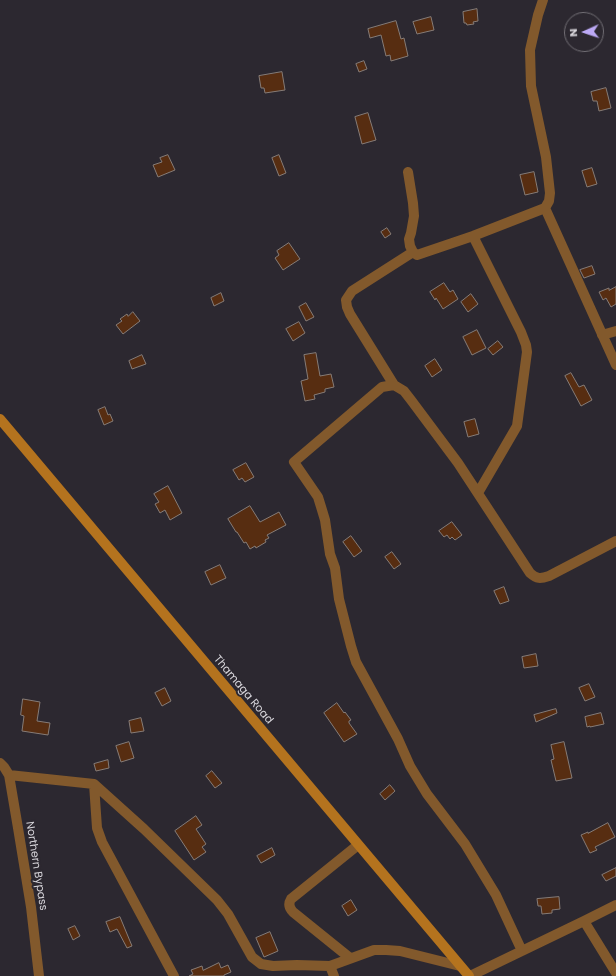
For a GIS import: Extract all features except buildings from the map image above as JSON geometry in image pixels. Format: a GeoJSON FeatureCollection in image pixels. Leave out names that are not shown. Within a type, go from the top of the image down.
{"type":"FeatureCollection","features":[{"type":"Feature","properties":{"kind":"main road","name":"Thamaga Road"},"geometry":{"type":"LineString","coordinates":[[0,420],[470,976]]}},
{"type":"Feature","properties":{"kind":"street"},"geometry":{"type":"LineString","coordinates":[[408,172],[414,203],[414,216],[411,233],[408,239],[413,252],[417,254],[473,236],[545,208],[549,201],[550,193],[546,157],[531,86],[530,50],[543,0]]}},
{"type":"Feature","properties":{"kind":"street"},"geometry":{"type":"LineString","coordinates":[[545,208],[616,365]]}},
{"type":"Feature","properties":{"kind":"street"},"geometry":{"type":"LineString","coordinates":[[473,236],[521,332],[527,352],[518,426],[478,493]]}},
{"type":"Feature","properties":{"kind":"street"},"geometry":{"type":"LineString","coordinates":[[413,252],[352,292],[346,300],[350,314],[394,385],[404,391],[458,463],[530,573],[536,578],[549,576],[616,542]]}},
{"type":"Feature","properties":{"kind":"street"},"geometry":{"type":"LineString","coordinates":[[602,334],[616,331]]}},
{"type":"Feature","properties":{"kind":"street"},"geometry":{"type":"LineString","coordinates":[[394,385],[382,387],[294,462],[318,497],[325,520],[330,554],[335,568],[339,599],[356,662],[398,739],[410,766],[427,794],[464,844],[496,895],[522,951]]}},
{"type":"Feature","properties":{"kind":"street","name":"Northern Bypass"},"geometry":{"type":"LineString","coordinates":[[0,763],[8,775],[18,828],[31,907],[39,976]]}},
{"type":"Feature","properties":{"kind":"street"},"geometry":{"type":"LineString","coordinates":[[8,775],[94,784],[144,828],[217,900],[228,914],[252,957],[262,964],[273,966],[330,966],[374,950],[386,950],[400,951],[460,966]]}},
{"type":"Feature","properties":{"kind":"street"},"geometry":{"type":"LineString","coordinates":[[94,784],[97,828],[102,842],[174,976]]}},
{"type":"Feature","properties":{"kind":"street"},"geometry":{"type":"LineString","coordinates":[[350,958],[293,912],[290,909],[289,903],[291,899],[358,845]]}},
{"type":"Feature","properties":{"kind":"street"},"geometry":{"type":"LineString","coordinates":[[470,976],[616,905]]}},
{"type":"Feature","properties":{"kind":"street"},"geometry":{"type":"LineString","coordinates":[[584,921],[616,973]]}},
{"type":"Feature","properties":{"kind":"street"},"geometry":{"type":"LineString","coordinates":[[330,966],[334,976]]}}]}
